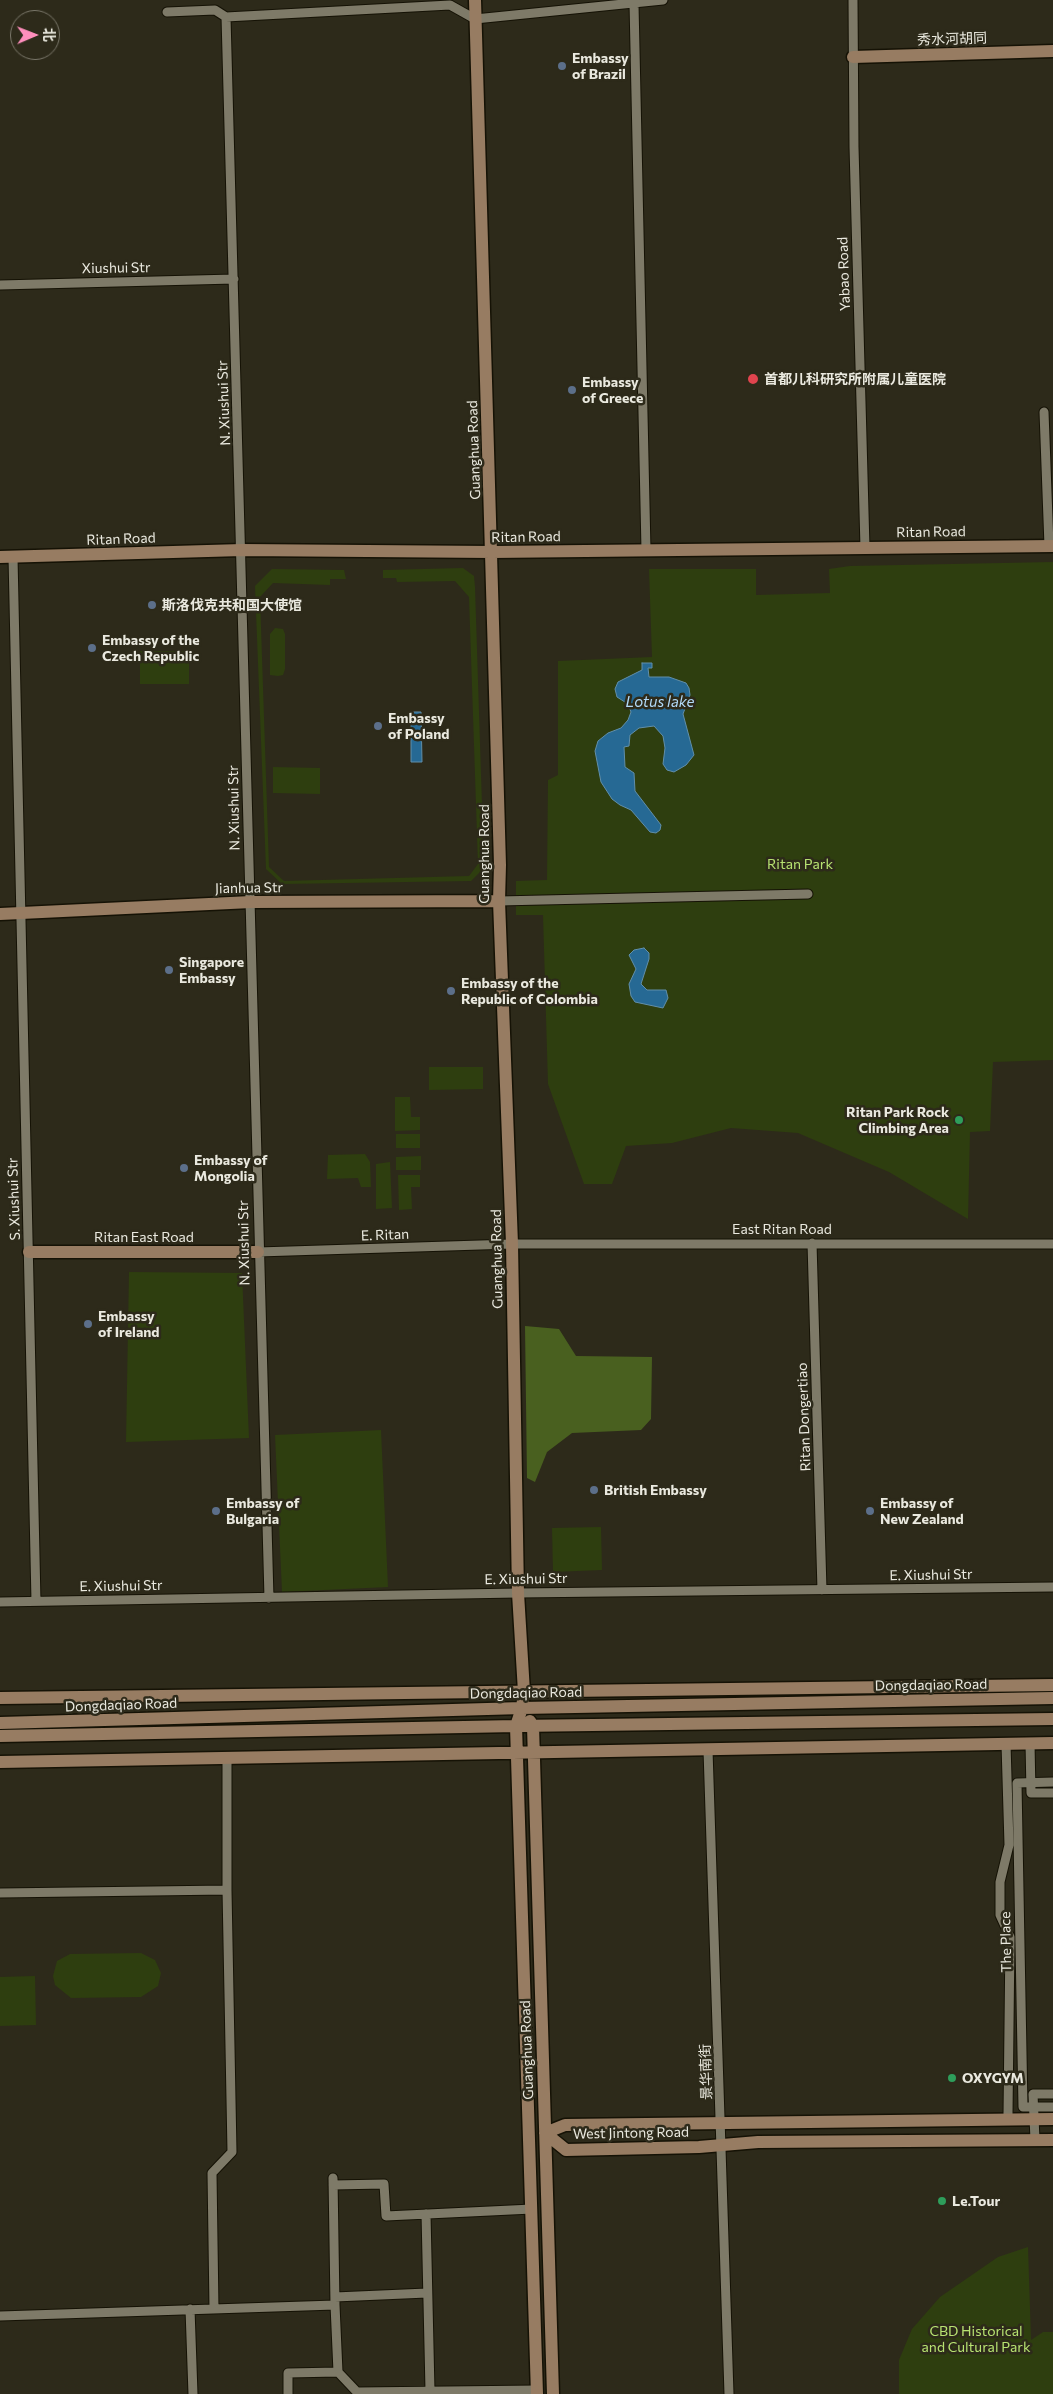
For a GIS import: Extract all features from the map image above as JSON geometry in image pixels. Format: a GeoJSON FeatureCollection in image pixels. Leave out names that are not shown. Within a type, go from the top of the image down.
{"type":"FeatureCollection","features":[{"type":"Feature","properties":{"kind":"main road","name":"Guanghua Road"},"geometry":{"type":"LineString","coordinates":[[475,0],[492,552],[500,866],[498,901],[512,1244],[518,1593],[524,1692],[522,1708],[516,1726],[537,2392]]}},
{"type":"Feature","properties":{"kind":"main road","name":"秀水河胡同"},"geometry":{"type":"LineString","coordinates":[[853,57],[1053,51]]}},
{"type":"Feature","properties":{"kind":"main road","name":"Ritan Road"},"geometry":{"type":"LineString","coordinates":[[6,557],[242,550],[492,552],[1051,546]]}},
{"type":"Feature","properties":{"kind":"main road","name":"Jianhua Str"},"geometry":{"type":"LineString","coordinates":[[0,914],[251,902],[498,901]]}},
{"type":"Feature","properties":{"kind":"main road","name":"Ritan East Road"},"geometry":{"type":"LineString","coordinates":[[29,1252],[258,1252]]}},
{"type":"Feature","properties":{"kind":"main road"},"geometry":{"type":"LineString","coordinates":[[0,1698],[1053,1684]]}},
{"type":"Feature","properties":{"kind":"main road","name":"Dongdaqiao Road"},"geometry":{"type":"LineString","coordinates":[[0,1723],[522,1708],[1053,1698]]}},
{"type":"Feature","properties":{"kind":"main road","name":"Guanghua Road"},"geometry":{"type":"LineString","coordinates":[[522,1708],[533,1726],[553,2394]]}},
{"type":"Feature","properties":{"kind":"main road","name":"Dongdaqiao Road"},"geometry":{"type":"LineString","coordinates":[[0,1736],[516,1726],[1053,1719]]}},
{"type":"Feature","properties":{"kind":"main road"},"geometry":{"type":"LineString","coordinates":[[0,1762],[534,1754],[1053,1743]]}},
{"type":"Feature","properties":{"kind":"main road","name":"West Jintong Road"},"geometry":{"type":"LineString","coordinates":[[1053,2119],[1034,2113],[721,2123],[565,2125],[545,2133],[566,2150],[758,2142],[1053,2140]]}},
{"type":"Feature","properties":{"kind":"street"},"geometry":{"type":"LineString","coordinates":[[167,12],[215,10],[226,17],[450,5],[475,19],[663,0]]}},
{"type":"Feature","properties":{"kind":"street","name":"Yabao Road"},"geometry":{"type":"LineString","coordinates":[[853,0],[865,548]]}},
{"type":"Feature","properties":{"kind":"street"},"geometry":{"type":"LineString","coordinates":[[634,4],[646,550]]}},
{"type":"Feature","properties":{"kind":"street","name":"N. Xiushui Str"},"geometry":{"type":"LineString","coordinates":[[226,17],[242,550],[258,1252],[269,1598]]}},
{"type":"Feature","properties":{"kind":"street","name":"Xiushui Str"},"geometry":{"type":"LineString","coordinates":[[0,285],[234,279]]}},
{"type":"Feature","properties":{"kind":"street"},"geometry":{"type":"LineString","coordinates":[[1044,412],[1051,546]]}},
{"type":"Feature","properties":{"kind":"street","name":"S. Xiushui Str"},"geometry":{"type":"LineString","coordinates":[[6,557],[20,913],[36,1601]]}},
{"type":"Feature","properties":{"kind":"street"},"geometry":{"type":"LineString","coordinates":[[498,901],[808,894]]}},
{"type":"Feature","properties":{"kind":"street","name":"Ritan Dongertiao"},"geometry":{"type":"LineString","coordinates":[[812,1243],[822,1590]]}},
{"type":"Feature","properties":{"kind":"street","name":"East Ritan Road"},"geometry":{"type":"LineString","coordinates":[[512,1244],[1053,1244]]}},
{"type":"Feature","properties":{"kind":"street","name":"E. Ritan"},"geometry":{"type":"LineString","coordinates":[[258,1252],[512,1244]]}},
{"type":"Feature","properties":{"kind":"street","name":"E. Xiushui Str"},"geometry":{"type":"LineString","coordinates":[[0,1602],[518,1593],[1053,1587]]}},
{"type":"Feature","properties":{"kind":"street"},"geometry":{"type":"LineString","coordinates":[[1006,1744],[1009,1845],[1000,1882],[1000,1915],[1010,1937],[1008,2114]]}},
{"type":"Feature","properties":{"kind":"street"},"geometry":{"type":"LineString","coordinates":[[1030,1744],[1031,1793],[1053,1793]]}},
{"type":"Feature","properties":{"kind":"street","name":"景华南街"},"geometry":{"type":"LineString","coordinates":[[708,1750],[729,2394]]}},
{"type":"Feature","properties":{"kind":"street"},"geometry":{"type":"LineString","coordinates":[[214,2309],[212,2173],[232,2152],[227,1890],[227,1759]]}},
{"type":"Feature","properties":{"kind":"street"},"geometry":{"type":"LineString","coordinates":[[1031,1782],[1053,1782]]}},
{"type":"Feature","properties":{"kind":"street","name":"The Place"},"geometry":{"type":"LineString","coordinates":[[1031,1782],[1017,1783],[1023,2107],[1034,2113]]}},
{"type":"Feature","properties":{"kind":"street"},"geometry":{"type":"LineString","coordinates":[[0,1893],[227,1890]]}},
{"type":"Feature","properties":{"kind":"street"},"geometry":{"type":"LineString","coordinates":[[1035,2140],[1033,2094],[1053,2094]]}},
{"type":"Feature","properties":{"kind":"street"},"geometry":{"type":"LineString","coordinates":[[1034,2113],[1053,2107]]}},
{"type":"Feature","properties":{"kind":"street"},"geometry":{"type":"LineString","coordinates":[[532,2209],[386,2216],[384,2184],[333,2181],[338,2372],[357,2392],[537,2392]]}},
{"type":"Feature","properties":{"kind":"street"},"geometry":{"type":"LineString","coordinates":[[426,2214],[430,2391]]}},
{"type":"Feature","properties":{"kind":"street"},"geometry":{"type":"LineString","coordinates":[[0,2316],[214,2309],[427,2293]]}},
{"type":"Feature","properties":{"kind":"street"},"geometry":{"type":"LineString","coordinates":[[190,2310],[193,2394]]}},
{"type":"Feature","properties":{"kind":"street"},"geometry":{"type":"LineString","coordinates":[[288,2394],[288,2374],[338,2372]]}},
{"type":"Feature","properties":{"kind":"green space","name":"Ritan Park"},"geometry":{"type":"Polygon","coordinates":[[[1053,562],[1053,1060],[993,1062],[990,1131],[970,1132],[968,1219],[889,1172],[798,1133],[731,1128],[672,1143],[626,1146],[612,1184],[584,1184],[548,1084],[543,915],[516,915],[516,881],[547,880],[548,780],[558,775],[558,661],[652,657],[649,569],[756,569],[756,595],[830,593],[829,569],[850,566],[1053,562]]]}},
{"type":"Feature","properties":{"kind":"green space"},"geometry":{"type":"Polygon","coordinates":[[[463,568],[474,576],[475,587],[484,868],[471,881],[282,884],[266,869],[255,586],[272,569],[344,570],[346,579],[330,579],[330,585],[273,583],[260,597],[269,867],[284,881],[469,876],[478,864],[469,597],[455,581],[397,582],[396,578],[383,578],[383,570],[463,568]]]}},
{"type":"Feature","properties":{"kind":"green space"},"geometry":{"type":"Polygon","coordinates":[[[275,628],[283,629],[285,634],[285,669],[283,675],[278,676],[270,675],[270,634],[275,628]]]}},
{"type":"Feature","properties":{"kind":"green space"},"geometry":{"type":"Polygon","coordinates":[[[140,651],[189,651],[189,684],[140,684],[140,651]]]}},
{"type":"Feature","properties":{"kind":"green space"},"geometry":{"type":"Polygon","coordinates":[[[273,767],[320,768],[320,794],[273,793],[273,767]]]}},
{"type":"Feature","properties":{"kind":"green space"},"geometry":{"type":"Polygon","coordinates":[[[429,1067],[483,1067],[483,1089],[429,1090],[429,1067]]]}},
{"type":"Feature","properties":{"kind":"green space"},"geometry":{"type":"Polygon","coordinates":[[[395,1097],[410,1097],[411,1117],[420,1117],[420,1130],[395,1131],[395,1097]]]}},
{"type":"Feature","properties":{"kind":"green space"},"geometry":{"type":"Polygon","coordinates":[[[396,1134],[420,1134],[420,1148],[396,1148],[396,1134]]]}},
{"type":"Feature","properties":{"kind":"green space"},"geometry":{"type":"Polygon","coordinates":[[[365,1154],[370,1162],[371,1187],[361,1187],[358,1178],[327,1179],[328,1155],[365,1154]]]}},
{"type":"Feature","properties":{"kind":"green space"},"geometry":{"type":"Polygon","coordinates":[[[421,1156],[421,1170],[396,1170],[396,1157],[421,1156]]]}},
{"type":"Feature","properties":{"kind":"green space"},"geometry":{"type":"Polygon","coordinates":[[[390,1162],[392,1208],[376,1209],[376,1164],[390,1162]]]}},
{"type":"Feature","properties":{"kind":"green space"},"geometry":{"type":"Polygon","coordinates":[[[398,1175],[420,1175],[420,1187],[411,1187],[412,1209],[399,1210],[398,1175]]]}},
{"type":"Feature","properties":{"kind":"green space"},"geometry":{"type":"Polygon","coordinates":[[[129,1272],[242,1273],[249,1438],[126,1442],[129,1272]]]}},
{"type":"Feature","properties":{"kind":"green space"},"geometry":{"type":"Polygon","coordinates":[[[525,1326],[559,1329],[576,1356],[652,1357],[651,1419],[641,1430],[572,1433],[547,1452],[535,1482],[527,1478],[525,1326]]]}},
{"type":"Feature","properties":{"kind":"green space"},"geometry":{"type":"Polygon","coordinates":[[[381,1430],[388,1587],[282,1592],[275,1435],[381,1430]]]}},
{"type":"Feature","properties":{"kind":"green space"},"geometry":{"type":"Polygon","coordinates":[[[601,1527],[602,1570],[553,1572],[552,1528],[601,1527]]]}},
{"type":"Feature","properties":{"kind":"green space"},"geometry":{"type":"Polygon","coordinates":[[[141,1953],[155,1960],[161,1973],[158,1986],[141,1997],[71,1998],[55,1985],[53,1976],[57,1961],[70,1954],[141,1953]]]}},
{"type":"Feature","properties":{"kind":"green space"},"geometry":{"type":"Polygon","coordinates":[[[35,1976],[36,2025],[0,2026],[0,1977],[35,1976]]]}},
{"type":"Feature","properties":{"kind":"green space","name":"CBD Historical and Cultural Park"},"geometry":{"type":"Polygon","coordinates":[[[1028,2247],[1031,2340],[1043,2332],[1053,2332],[1053,2394],[899,2394],[899,2360],[912,2329],[940,2297],[998,2257],[1028,2247]]]}},
{"type":"Feature","properties":{"kind":"water","name":"Lotus lake"},"geometry":{"type":"Polygon","coordinates":[[[642,663],[652,663],[652,668],[648,668],[649,677],[669,677],[686,683],[690,695],[683,714],[694,755],[686,765],[674,772],[667,770],[663,764],[665,748],[663,736],[654,726],[639,728],[630,735],[629,746],[624,747],[625,767],[634,773],[635,791],[661,825],[660,830],[656,833],[650,832],[631,810],[612,799],[601,782],[595,751],[598,741],[608,733],[621,728],[628,720],[631,712],[628,704],[617,697],[615,689],[618,682],[642,670],[642,663]]]}},
{"type":"Feature","properties":{"kind":"water"},"geometry":{"type":"Polygon","coordinates":[[[411,712],[421,712],[422,762],[411,762],[411,712]]]}},
{"type":"Feature","properties":{"kind":"water"},"geometry":{"type":"Polygon","coordinates":[[[644,948],[649,953],[649,959],[641,984],[647,990],[666,990],[668,998],[663,1008],[635,1002],[631,996],[629,984],[636,969],[629,955],[634,950],[644,948]]]}},
{"type":"Feature","properties":{"kind":"place","name":"Embassy of Brazil"},"geometry":{"type":"Point","coordinates":[562,66]}},
{"type":"Feature","properties":{"kind":"place","name":"首都儿科研究所附属儿童医院"},"geometry":{"type":"Point","coordinates":[753,379]}},
{"type":"Feature","properties":{"kind":"place","name":"Embassy of Greece"},"geometry":{"type":"Point","coordinates":[572,390]}},
{"type":"Feature","properties":{"kind":"place","name":"斯洛伐克共和国大使馆"},"geometry":{"type":"Point","coordinates":[152,605]}},
{"type":"Feature","properties":{"kind":"place","name":"Embassy of the Czech Republic"},"geometry":{"type":"Point","coordinates":[92,648]}},
{"type":"Feature","properties":{"kind":"place","name":"Embassy of Poland"},"geometry":{"type":"Point","coordinates":[378,726]}},
{"type":"Feature","properties":{"kind":"place","name":"Singapore Embassy"},"geometry":{"type":"Point","coordinates":[169,970]}},
{"type":"Feature","properties":{"kind":"place","name":"Embassy of the Republic of Colombia"},"geometry":{"type":"Point","coordinates":[451,991]}},
{"type":"Feature","properties":{"kind":"place","name":"Ritan Park Rock Climbing Area"},"geometry":{"type":"Point","coordinates":[959,1120]}},
{"type":"Feature","properties":{"kind":"place","name":"Embassy of Mongolia"},"geometry":{"type":"Point","coordinates":[184,1168]}},
{"type":"Feature","properties":{"kind":"place","name":"Embassy of Ireland"},"geometry":{"type":"Point","coordinates":[88,1324]}},
{"type":"Feature","properties":{"kind":"place","name":"British Embassy"},"geometry":{"type":"Point","coordinates":[594,1490]}},
{"type":"Feature","properties":{"kind":"place","name":"Embassy of Bulgaria"},"geometry":{"type":"Point","coordinates":[216,1511]}},
{"type":"Feature","properties":{"kind":"place","name":"Embassy of New Zealand"},"geometry":{"type":"Point","coordinates":[870,1511]}},
{"type":"Feature","properties":{"kind":"place","name":"OXYGYM"},"geometry":{"type":"Point","coordinates":[952,2078]}},
{"type":"Feature","properties":{"kind":"place","name":"Le.Tour"},"geometry":{"type":"Point","coordinates":[942,2201]}}]}
